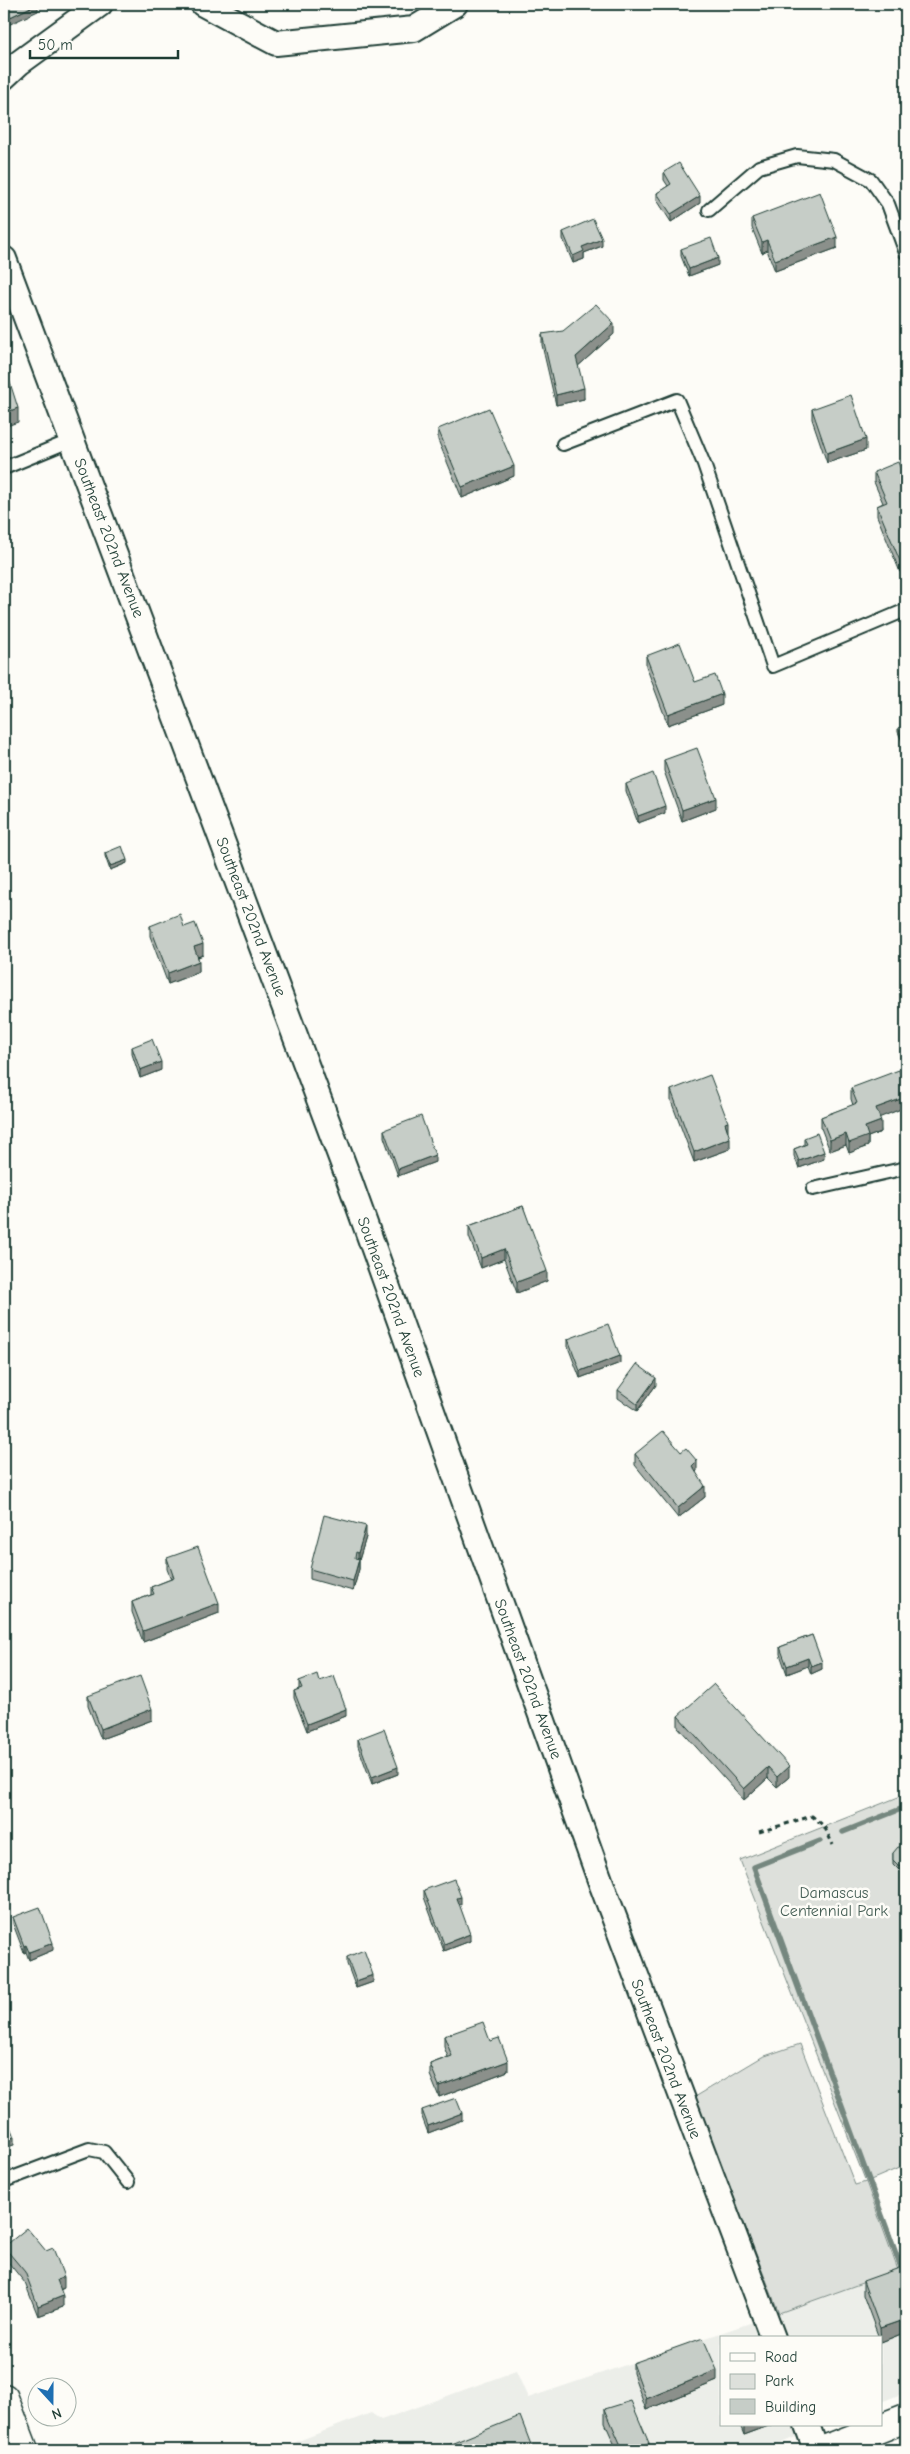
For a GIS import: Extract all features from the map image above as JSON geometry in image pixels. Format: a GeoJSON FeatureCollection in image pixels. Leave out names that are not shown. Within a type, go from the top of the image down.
{"type":"FeatureCollection","features":[{"type":"Feature","properties":{"kind":"main road"},"geometry":{"type":"LineString","coordinates":[[4,2398],[24,2450]]}},
{"type":"Feature","properties":{"kind":"main road"},"geometry":{"type":"LineString","coordinates":[[824,2450],[906,2418]]}},
{"type":"Feature","properties":{"kind":"street"},"geometry":{"type":"LineString","coordinates":[[203,4],[276,43],[414,29],[455,4]]}},
{"type":"Feature","properties":{"kind":"street"},"geometry":{"type":"LineString","coordinates":[[4,77],[90,7]]}},
{"type":"Feature","properties":{"kind":"street","name":"Southeast 202nd Avenue"},"geometry":{"type":"LineString","coordinates":[[4,259],[347,1173],[600,1880],[772,2336]]}},
{"type":"Feature","properties":{"kind":"street"},"geometry":{"type":"LineString","coordinates":[[807,2426],[816,2450]]}},
{"type":"Feature","properties":{"kind":"lane"},"geometry":{"type":"LineString","coordinates":[[709,210],[759,167],[797,156],[834,160],[871,180],[888,204],[906,253]]}},
{"type":"Feature","properties":{"kind":"lane"},"geometry":{"type":"LineString","coordinates":[[563,444],[677,400],[704,464],[773,666],[906,610]]}},
{"type":"Feature","properties":{"kind":"lane"},"geometry":{"type":"LineString","coordinates":[[4,468],[72,440]]}},
{"type":"Feature","properties":{"kind":"lane"},"geometry":{"type":"LineString","coordinates":[[813,1189],[906,1168]]}},
{"type":"Feature","properties":{"kind":"lane"},"geometry":{"type":"LineString","coordinates":[[4,2181],[89,2149],[104,2152],[128,2182]]}},
{"type":"Feature","properties":{"kind":"path"},"geometry":{"type":"LineString","coordinates":[[759,1832],[812,1816],[824,1826],[833,1845]]}},
{"type":"Feature","properties":{"kind":"shaded area"},"geometry":{"type":"Polygon","coordinates":[[[906,2267],[906,2392],[882,2402],[882,2336],[720,2336],[720,2426],[823,2426],[764,2450],[275,2450],[371,2413],[381,2420],[516,2371],[528,2398],[753,2322],[906,2267]]]}},
{"type":"Feature","properties":{"kind":"green space","name":"Damascus Centennial Park"},"geometry":{"type":"Polygon","coordinates":[[[906,1794],[906,2165],[866,2182],[740,1860],[906,1794]]]}},
{"type":"Feature","properties":{"kind":"green space"},"geometry":{"type":"Polygon","coordinates":[[[800,2044],[855,2185],[866,2182],[898,2270],[779,2313],[695,2097],[762,2057],[800,2044]]]}},
{"type":"Feature","properties":{"kind":"building"},"geometry":{"type":"Polygon","coordinates":[[[4,4],[37,4],[4,20],[4,4]]]}},
{"type":"Feature","properties":{"kind":"building"},"geometry":{"type":"Polygon","coordinates":[[[679,163],[700,196],[671,214],[657,193],[671,184],[664,172],[679,163]]]}},
{"type":"Feature","properties":{"kind":"building"},"geometry":{"type":"Polygon","coordinates":[[[820,192],[837,237],[775,260],[767,240],[762,242],[752,218],[820,192]]]}},
{"type":"Feature","properties":{"kind":"building"},"geometry":{"type":"Polygon","coordinates":[[[593,219],[602,239],[582,247],[584,251],[573,256],[563,232],[593,219]]]}},
{"type":"Feature","properties":{"kind":"building"},"geometry":{"type":"Polygon","coordinates":[[[711,238],[718,258],[689,269],[681,249],[711,238]]]}},
{"type":"Feature","properties":{"kind":"building"},"geometry":{"type":"Polygon","coordinates":[[[596,304],[614,323],[576,357],[584,388],[556,395],[542,334],[563,331],[596,304]]]}},
{"type":"Feature","properties":{"kind":"building"},"geometry":{"type":"Polygon","coordinates":[[[4,364],[18,408],[4,413],[4,364]]]}},
{"type":"Feature","properties":{"kind":"building"},"geometry":{"type":"Polygon","coordinates":[[[851,395],[866,439],[827,453],[812,409],[851,395]]]}},
{"type":"Feature","properties":{"kind":"building"},"geometry":{"type":"Polygon","coordinates":[[[489,408],[514,466],[462,487],[438,429],[489,408]]]}},
{"type":"Feature","properties":{"kind":"building"},"geometry":{"type":"Polygon","coordinates":[[[898,462],[906,482],[906,559],[900,561],[877,506],[887,502],[874,472],[898,462]]]}},
{"type":"Feature","properties":{"kind":"building"},"geometry":{"type":"Polygon","coordinates":[[[680,643],[695,682],[715,675],[722,694],[668,714],[646,656],[680,643]]]}},
{"type":"Feature","properties":{"kind":"building"},"geometry":{"type":"Polygon","coordinates":[[[906,725],[906,736],[902,738],[898,728],[906,725]]]}},
{"type":"Feature","properties":{"kind":"building"},"geometry":{"type":"Polygon","coordinates":[[[697,748],[716,798],[682,810],[664,760],[697,748]]]}},
{"type":"Feature","properties":{"kind":"building"},"geometry":{"type":"Polygon","coordinates":[[[653,773],[665,806],[638,816],[626,784],[653,773]]]}},
{"type":"Feature","properties":{"kind":"building"},"geometry":{"type":"Polygon","coordinates":[[[122,846],[127,860],[110,866],[105,853],[122,846]]]}},
{"type":"Feature","properties":{"kind":"building"},"geometry":{"type":"Polygon","coordinates":[[[180,914],[184,927],[195,923],[203,944],[194,947],[199,961],[168,973],[150,926],[180,914]]]}},
{"type":"Feature","properties":{"kind":"building"},"geometry":{"type":"Polygon","coordinates":[[[152,1039],[161,1062],[140,1070],[132,1047],[152,1039]]]}},
{"type":"Feature","properties":{"kind":"building"},"geometry":{"type":"Polygon","coordinates":[[[899,1070],[906,1088],[906,1097],[876,1108],[881,1121],[865,1127],[868,1136],[849,1143],[846,1134],[830,1140],[821,1117],[857,1103],[851,1088],[899,1070]]]}},
{"type":"Feature","properties":{"kind":"building"},"geometry":{"type":"Polygon","coordinates":[[[710,1075],[728,1122],[725,1123],[730,1138],[694,1152],[671,1090],[710,1075]]]}},
{"type":"Feature","properties":{"kind":"building"},"geometry":{"type":"Polygon","coordinates":[[[421,1116],[435,1155],[398,1169],[384,1130],[421,1116]]]}},
{"type":"Feature","properties":{"kind":"building"},"geometry":{"type":"Polygon","coordinates":[[[817,1133],[824,1152],[799,1161],[794,1149],[807,1144],[804,1138],[817,1133]]]}},
{"type":"Feature","properties":{"kind":"building"},"geometry":{"type":"Polygon","coordinates":[[[523,1206],[547,1271],[517,1282],[504,1249],[481,1258],[469,1226],[523,1206]]]}},
{"type":"Feature","properties":{"kind":"building"},"geometry":{"type":"Polygon","coordinates":[[[608,1324],[620,1356],[580,1371],[568,1339],[608,1324]]]}},
{"type":"Feature","properties":{"kind":"building"},"geometry":{"type":"Polygon","coordinates":[[[637,1364],[656,1378],[637,1404],[618,1390],[637,1364]]]}},
{"type":"Feature","properties":{"kind":"building"},"geometry":{"type":"Polygon","coordinates":[[[663,1431],[681,1452],[686,1448],[697,1461],[692,1466],[705,1486],[678,1508],[635,1454],[663,1431]]]}},
{"type":"Feature","properties":{"kind":"building"},"geometry":{"type":"Polygon","coordinates":[[[324,1515],[366,1526],[358,1553],[356,1552],[355,1558],[359,1559],[353,1581],[310,1569],[324,1515]]]}},
{"type":"Feature","properties":{"kind":"building"},"geometry":{"type":"Polygon","coordinates":[[[198,1547],[219,1603],[143,1631],[132,1602],[154,1594],[151,1587],[174,1578],[167,1558],[198,1547]]]}},
{"type":"Feature","properties":{"kind":"building"},"geometry":{"type":"Polygon","coordinates":[[[812,1635],[822,1662],[811,1666],[808,1658],[787,1666],[780,1647],[812,1635]]]}},
{"type":"Feature","properties":{"kind":"building"},"geometry":{"type":"Polygon","coordinates":[[[317,1674],[319,1681],[334,1676],[346,1709],[307,1724],[294,1691],[302,1688],[299,1681],[317,1674]]]}},
{"type":"Feature","properties":{"kind":"building"},"geometry":{"type":"Polygon","coordinates":[[[140,1676],[152,1709],[101,1729],[88,1696],[140,1676]]]}},
{"type":"Feature","properties":{"kind":"building"},"geometry":{"type":"Polygon","coordinates":[[[714,1684],[789,1766],[777,1777],[768,1767],[744,1789],[678,1716],[714,1684]]]}},
{"type":"Feature","properties":{"kind":"building"},"geometry":{"type":"Polygon","coordinates":[[[384,1729],[398,1767],[372,1777],[358,1739],[384,1729]]]}},
{"type":"Feature","properties":{"kind":"building"},"geometry":{"type":"Polygon","coordinates":[[[898,1847],[906,1849],[905,1866],[898,1865],[893,1860],[893,1853],[898,1847]]]}},
{"type":"Feature","properties":{"kind":"building"},"geometry":{"type":"Polygon","coordinates":[[[454,1879],[461,1897],[457,1898],[470,1934],[444,1944],[424,1890],[454,1879]]]}},
{"type":"Feature","properties":{"kind":"building"},"geometry":{"type":"Polygon","coordinates":[[[40,1907],[53,1943],[29,1952],[26,1945],[24,1946],[13,1917],[40,1907]]]}},
{"type":"Feature","properties":{"kind":"building"},"geometry":{"type":"Polygon","coordinates":[[[364,1950],[373,1975],[356,1981],[347,1957],[364,1950]]]}},
{"type":"Feature","properties":{"kind":"building"},"geometry":{"type":"Polygon","coordinates":[[[4,2014],[8,2026],[4,2027],[4,2014]]]}},
{"type":"Feature","properties":{"kind":"building"},"geometry":{"type":"Polygon","coordinates":[[[483,2022],[490,2041],[499,2038],[508,2061],[439,2086],[430,2064],[452,2056],[444,2036],[483,2022]]]}},
{"type":"Feature","properties":{"kind":"building"},"geometry":{"type":"Polygon","coordinates":[[[456,2098],[462,2113],[428,2126],[422,2110],[456,2098]]]}},
{"type":"Feature","properties":{"kind":"building"},"geometry":{"type":"Polygon","coordinates":[[[4,2114],[14,2137],[4,2141],[4,2114]]]}},
{"type":"Feature","properties":{"kind":"building"},"geometry":{"type":"Polygon","coordinates":[[[27,2228],[46,2251],[53,2248],[64,2277],[57,2280],[63,2296],[38,2306],[25,2272],[4,2247],[27,2228]]]}},
{"type":"Feature","properties":{"kind":"building"},"geometry":{"type":"Polygon","coordinates":[[[902,2267],[906,2280],[906,2319],[880,2328],[863,2281],[902,2267]]]}},
{"type":"Feature","properties":{"kind":"building"},"geometry":{"type":"Polygon","coordinates":[[[703,2338],[717,2370],[646,2399],[633,2363],[703,2338]]]}},
{"type":"Feature","properties":{"kind":"building"},"geometry":{"type":"Polygon","coordinates":[[[631,2401],[649,2443],[629,2450],[623,2450],[605,2409],[631,2401]]]}},
{"type":"Feature","properties":{"kind":"building"},"geometry":{"type":"Polygon","coordinates":[[[520,2416],[533,2450],[436,2450],[520,2416]]]}},
{"type":"Feature","properties":{"kind":"building"},"geometry":{"type":"Polygon","coordinates":[[[373,2443],[375,2450],[354,2450],[373,2443]]]}},
{"type":"Feature","properties":{"kind":"waterway"},"geometry":{"type":"LineString","coordinates":[[843,1832],[906,1807]]}},
{"type":"Feature","properties":{"kind":"waterway"},"geometry":{"type":"LineString","coordinates":[[820,1841],[754,1867],[906,2281]]}}]}
